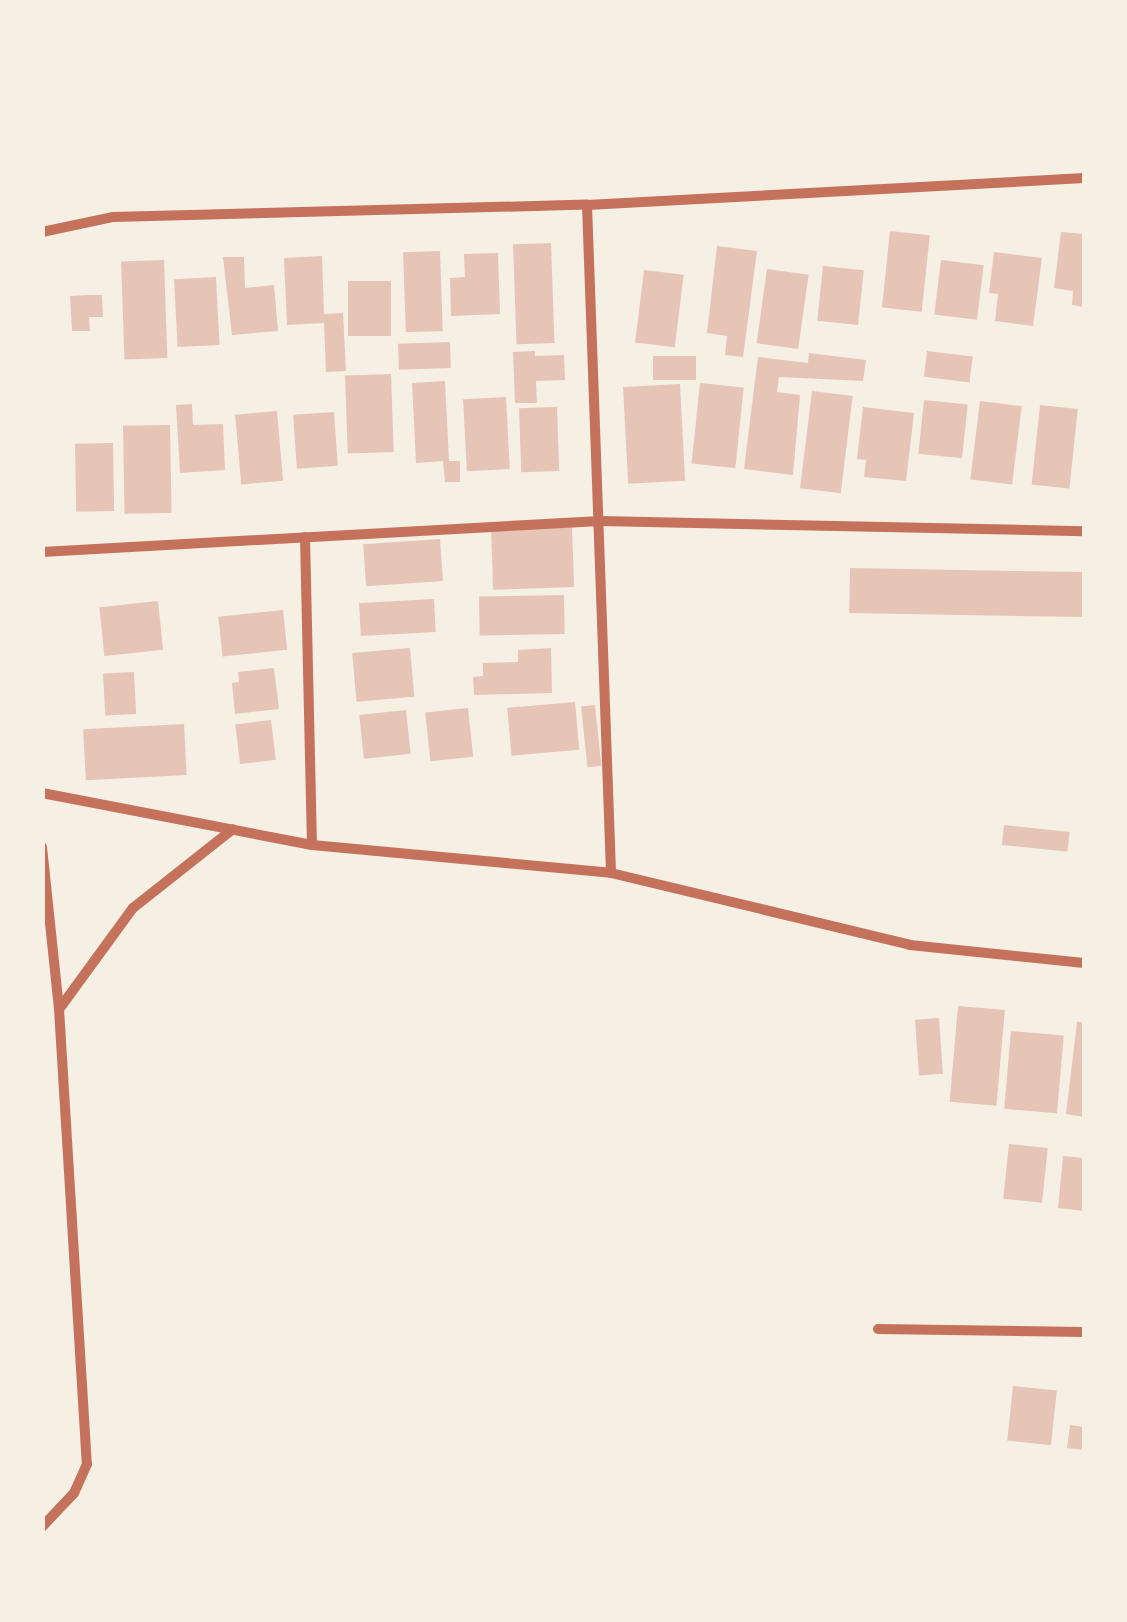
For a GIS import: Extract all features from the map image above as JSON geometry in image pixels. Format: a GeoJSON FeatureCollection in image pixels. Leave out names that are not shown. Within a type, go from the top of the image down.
{"type":"FeatureCollection","features":[{"type":"Feature","properties":{"kind":"street"},"geometry":{"type":"LineString","coordinates":[[42,232],[113,217],[587,205],[1084,178]]}},
{"type":"Feature","properties":{"kind":"street"},"geometry":{"type":"LineString","coordinates":[[587,205],[612,873]]}},
{"type":"Feature","properties":{"kind":"street"},"geometry":{"type":"LineString","coordinates":[[42,552],[600,520],[1084,530]]}},
{"type":"Feature","properties":{"kind":"street"},"geometry":{"type":"LineString","coordinates":[[304,537],[312,845]]}},
{"type":"Feature","properties":{"kind":"street"},"geometry":{"type":"LineString","coordinates":[[42,793],[312,845],[612,873],[910,945],[1084,963]]}},
{"type":"Feature","properties":{"kind":"street"},"geometry":{"type":"LineString","coordinates":[[59,1009],[134,908],[233,830]]}},
{"type":"Feature","properties":{"kind":"street"},"geometry":{"type":"LineString","coordinates":[[42,848],[59,1009],[86,1464],[74,1493],[42,1526]]}},
{"type":"Feature","properties":{"kind":"street"},"geometry":{"type":"LineString","coordinates":[[878,1328],[1084,1332]]}},
{"type":"Feature","properties":{"kind":"building"},"geometry":{"type":"Polygon","coordinates":[[[890,231],[930,235],[922,312],[882,308],[890,231]]]}},
{"type":"Feature","properties":{"kind":"building"},"geometry":{"type":"Polygon","coordinates":[[[1061,232],[1084,234],[1084,307],[1072,305],[1073,291],[1054,288],[1061,232]]]}},
{"type":"Feature","properties":{"kind":"building"},"geometry":{"type":"Polygon","coordinates":[[[551,243],[554,343],[517,344],[513,244],[551,243]]]}},
{"type":"Feature","properties":{"kind":"building"},"geometry":{"type":"Polygon","coordinates":[[[717,246],[757,251],[743,357],[725,355],[727,336],[707,333],[717,246]]]}},
{"type":"Feature","properties":{"kind":"building"},"geometry":{"type":"Polygon","coordinates":[[[440,251],[443,331],[406,332],[403,252],[440,251]]]}},
{"type":"Feature","properties":{"kind":"building"},"geometry":{"type":"Polygon","coordinates":[[[994,252],[1042,258],[1033,326],[995,321],[998,294],[989,293],[994,252]]]}},
{"type":"Feature","properties":{"kind":"building"},"geometry":{"type":"Polygon","coordinates":[[[498,253],[500,314],[451,316],[450,278],[465,277],[464,254],[498,253]]]}},
{"type":"Feature","properties":{"kind":"building"},"geometry":{"type":"Polygon","coordinates":[[[322,256],[324,314],[343,313],[346,371],[326,372],[324,323],[287,325],[284,258],[322,256]]]}},
{"type":"Feature","properties":{"kind":"building"},"geometry":{"type":"Polygon","coordinates":[[[223,257],[244,257],[245,288],[274,285],[278,331],[232,335],[223,257]]]}},
{"type":"Feature","properties":{"kind":"building"},"geometry":{"type":"Polygon","coordinates":[[[164,260],[167,358],[124,359],[121,262],[164,260]]]}},
{"type":"Feature","properties":{"kind":"building"},"geometry":{"type":"Polygon","coordinates":[[[941,260],[984,265],[977,320],[934,315],[941,260]]]}},
{"type":"Feature","properties":{"kind":"building"},"geometry":{"type":"Polygon","coordinates":[[[823,266],[864,270],[858,325],[817,321],[823,266]]]}},
{"type":"Feature","properties":{"kind":"building"},"geometry":{"type":"Polygon","coordinates":[[[767,269],[809,275],[798,349],[757,343],[767,269]]]}},
{"type":"Feature","properties":{"kind":"building"},"geometry":{"type":"Polygon","coordinates":[[[644,270],[684,275],[675,347],[635,342],[644,270]]]}},
{"type":"Feature","properties":{"kind":"building"},"geometry":{"type":"Polygon","coordinates":[[[216,277],[220,345],[178,347],[174,279],[216,277]]]}},
{"type":"Feature","properties":{"kind":"building"},"geometry":{"type":"Polygon","coordinates":[[[348,281],[391,281],[391,336],[348,336],[348,281]]]}},
{"type":"Feature","properties":{"kind":"building"},"geometry":{"type":"Polygon","coordinates":[[[102,295],[103,317],[89,317],[90,331],[72,331],[70,296],[102,295]]]}},
{"type":"Feature","properties":{"kind":"building"},"geometry":{"type":"Polygon","coordinates":[[[450,342],[451,368],[399,370],[398,344],[450,342]]]}},
{"type":"Feature","properties":{"kind":"building"},"geometry":{"type":"Polygon","coordinates":[[[535,351],[535,356],[564,355],[565,380],[536,381],[537,403],[515,403],[513,352],[535,351]]]}},
{"type":"Feature","properties":{"kind":"building"},"geometry":{"type":"Polygon","coordinates":[[[927,351],[973,357],[969,382],[924,377],[927,351]]]}},
{"type":"Feature","properties":{"kind":"building"},"geometry":{"type":"Polygon","coordinates":[[[809,353],[866,360],[863,381],[779,377],[777,392],[800,395],[793,475],[744,469],[758,357],[808,363],[809,353]]]}},
{"type":"Feature","properties":{"kind":"building"},"geometry":{"type":"Polygon","coordinates":[[[653,356],[696,356],[696,380],[653,380],[653,356]]]}},
{"type":"Feature","properties":{"kind":"building"},"geometry":{"type":"Polygon","coordinates":[[[391,374],[394,452],[348,454],[345,376],[391,374]]]}},
{"type":"Feature","properties":{"kind":"building"},"geometry":{"type":"Polygon","coordinates":[[[445,381],[449,461],[460,461],[460,482],[445,482],[443,461],[416,463],[412,383],[445,381]]]}},
{"type":"Feature","properties":{"kind":"building"},"geometry":{"type":"Polygon","coordinates":[[[700,383],[744,388],[735,468],[692,464],[700,383]]]}},
{"type":"Feature","properties":{"kind":"building"},"geometry":{"type":"Polygon","coordinates":[[[680,384],[685,481],[628,484],[623,387],[680,384]]]}},
{"type":"Feature","properties":{"kind":"building"},"geometry":{"type":"Polygon","coordinates":[[[812,391],[853,396],[841,493],[800,488],[812,391]]]}},
{"type":"Feature","properties":{"kind":"building"},"geometry":{"type":"Polygon","coordinates":[[[506,397],[510,469],[467,471],[463,399],[506,397]]]}},
{"type":"Feature","properties":{"kind":"building"},"geometry":{"type":"Polygon","coordinates":[[[924,400],[968,405],[962,458],[918,454],[924,400]]]}},
{"type":"Feature","properties":{"kind":"building"},"geometry":{"type":"Polygon","coordinates":[[[980,401],[1022,406],[1012,485],[970,479],[980,401]]]}},
{"type":"Feature","properties":{"kind":"building"},"geometry":{"type":"Polygon","coordinates":[[[192,404],[193,425],[223,424],[225,470],[180,473],[176,405],[192,404]]]}},
{"type":"Feature","properties":{"kind":"building"},"geometry":{"type":"Polygon","coordinates":[[[1040,405],[1078,409],[1069,489],[1032,485],[1040,405]]]}},
{"type":"Feature","properties":{"kind":"building"},"geometry":{"type":"Polygon","coordinates":[[[557,407],[559,471],[521,472],[519,408],[557,407]]]}},
{"type":"Feature","properties":{"kind":"building"},"geometry":{"type":"Polygon","coordinates":[[[863,407],[914,413],[906,481],[864,477],[866,460],[857,459],[863,407]]]}},
{"type":"Feature","properties":{"kind":"building"},"geometry":{"type":"Polygon","coordinates":[[[277,411],[283,481],[241,484],[235,415],[277,411]]]}},
{"type":"Feature","properties":{"kind":"building"},"geometry":{"type":"Polygon","coordinates":[[[334,412],[338,466],[297,469],[293,415],[334,412]]]}},
{"type":"Feature","properties":{"kind":"building"},"geometry":{"type":"Polygon","coordinates":[[[170,425],[172,513],[125,514],[123,426],[170,425]]]}},
{"type":"Feature","properties":{"kind":"building"},"geometry":{"type":"Polygon","coordinates":[[[113,443],[114,511],[76,512],[75,444],[113,443]]]}},
{"type":"Feature","properties":{"kind":"building"},"geometry":{"type":"Polygon","coordinates":[[[572,527],[574,587],[493,590],[491,530],[572,527]]]}},
{"type":"Feature","properties":{"kind":"building"},"geometry":{"type":"Polygon","coordinates":[[[440,539],[443,581],[366,586],[363,544],[440,539]]]}},
{"type":"Feature","properties":{"kind":"building"},"geometry":{"type":"Polygon","coordinates":[[[850,568],[1084,572],[1083,617],[849,613],[850,568]]]}},
{"type":"Feature","properties":{"kind":"building"},"geometry":{"type":"Polygon","coordinates":[[[564,595],[565,634],[480,635],[479,596],[564,595]]]}},
{"type":"Feature","properties":{"kind":"building"},"geometry":{"type":"Polygon","coordinates":[[[434,599],[436,632],[361,636],[359,603],[434,599]]]}},
{"type":"Feature","properties":{"kind":"building"},"geometry":{"type":"Polygon","coordinates":[[[158,601],[163,650],[104,656],[99,607],[158,601]]]}},
{"type":"Feature","properties":{"kind":"building"},"geometry":{"type":"Polygon","coordinates":[[[283,610],[287,650],[223,657],[218,617],[283,610]]]}},
{"type":"Feature","properties":{"kind":"building"},"geometry":{"type":"Polygon","coordinates":[[[410,648],[414,697],[356,702],[352,653],[410,648]]]}},
{"type":"Feature","properties":{"kind":"building"},"geometry":{"type":"Polygon","coordinates":[[[551,648],[552,693],[474,695],[473,677],[483,676],[483,663],[518,662],[518,650],[551,648]]]}},
{"type":"Feature","properties":{"kind":"building"},"geometry":{"type":"Polygon","coordinates":[[[274,668],[279,709],[235,714],[232,683],[239,682],[238,672],[274,668]]]}},
{"type":"Feature","properties":{"kind":"building"},"geometry":{"type":"Polygon","coordinates":[[[134,672],[136,714],[105,716],[103,674],[134,672]]]}},
{"type":"Feature","properties":{"kind":"building"},"geometry":{"type":"Polygon","coordinates":[[[575,702],[579,750],[511,756],[507,708],[575,702]]]}},
{"type":"Feature","properties":{"kind":"building"},"geometry":{"type":"Polygon","coordinates":[[[595,705],[601,766],[587,767],[581,706],[595,705]]]}},
{"type":"Feature","properties":{"kind":"building"},"geometry":{"type":"Polygon","coordinates":[[[468,708],[473,757],[430,761],[425,712],[468,708]]]}},
{"type":"Feature","properties":{"kind":"building"},"geometry":{"type":"Polygon","coordinates":[[[406,710],[411,754],[364,759],[359,715],[406,710]]]}},
{"type":"Feature","properties":{"kind":"building"},"geometry":{"type":"Polygon","coordinates":[[[271,720],[276,760],[240,764],[235,724],[271,720]]]}},
{"type":"Feature","properties":{"kind":"building"},"geometry":{"type":"Polygon","coordinates":[[[184,724],[187,775],[86,780],[83,729],[184,724]]]}},
{"type":"Feature","properties":{"kind":"building"},"geometry":{"type":"Polygon","coordinates":[[[1004,825],[1070,832],[1068,852],[1002,845],[1004,825]]]}},
{"type":"Feature","properties":{"kind":"building"},"geometry":{"type":"Polygon","coordinates":[[[958,1006],[1005,1010],[996,1106],[950,1102],[958,1006]]]}},
{"type":"Feature","properties":{"kind":"building"},"geometry":{"type":"Polygon","coordinates":[[[939,1018],[943,1074],[919,1076],[915,1020],[939,1018]]]}},
{"type":"Feature","properties":{"kind":"building"},"geometry":{"type":"Polygon","coordinates":[[[1077,1022],[1084,1022],[1084,1117],[1066,1114],[1077,1022]]]}},
{"type":"Feature","properties":{"kind":"building"},"geometry":{"type":"Polygon","coordinates":[[[1011,1031],[1064,1036],[1057,1113],[1004,1109],[1011,1031]]]}},
{"type":"Feature","properties":{"kind":"building"},"geometry":{"type":"Polygon","coordinates":[[[1009,1144],[1048,1148],[1042,1203],[1003,1199],[1009,1144]]]}},
{"type":"Feature","properties":{"kind":"building"},"geometry":{"type":"Polygon","coordinates":[[[1063,1156],[1084,1158],[1084,1211],[1058,1208],[1063,1156]]]}},
{"type":"Feature","properties":{"kind":"building"},"geometry":{"type":"Polygon","coordinates":[[[1013,1386],[1057,1391],[1051,1445],[1007,1441],[1013,1386]]]}},
{"type":"Feature","properties":{"kind":"building"},"geometry":{"type":"Polygon","coordinates":[[[1070,1425],[1084,1427],[1084,1450],[1067,1448],[1070,1425]]]}}]}
